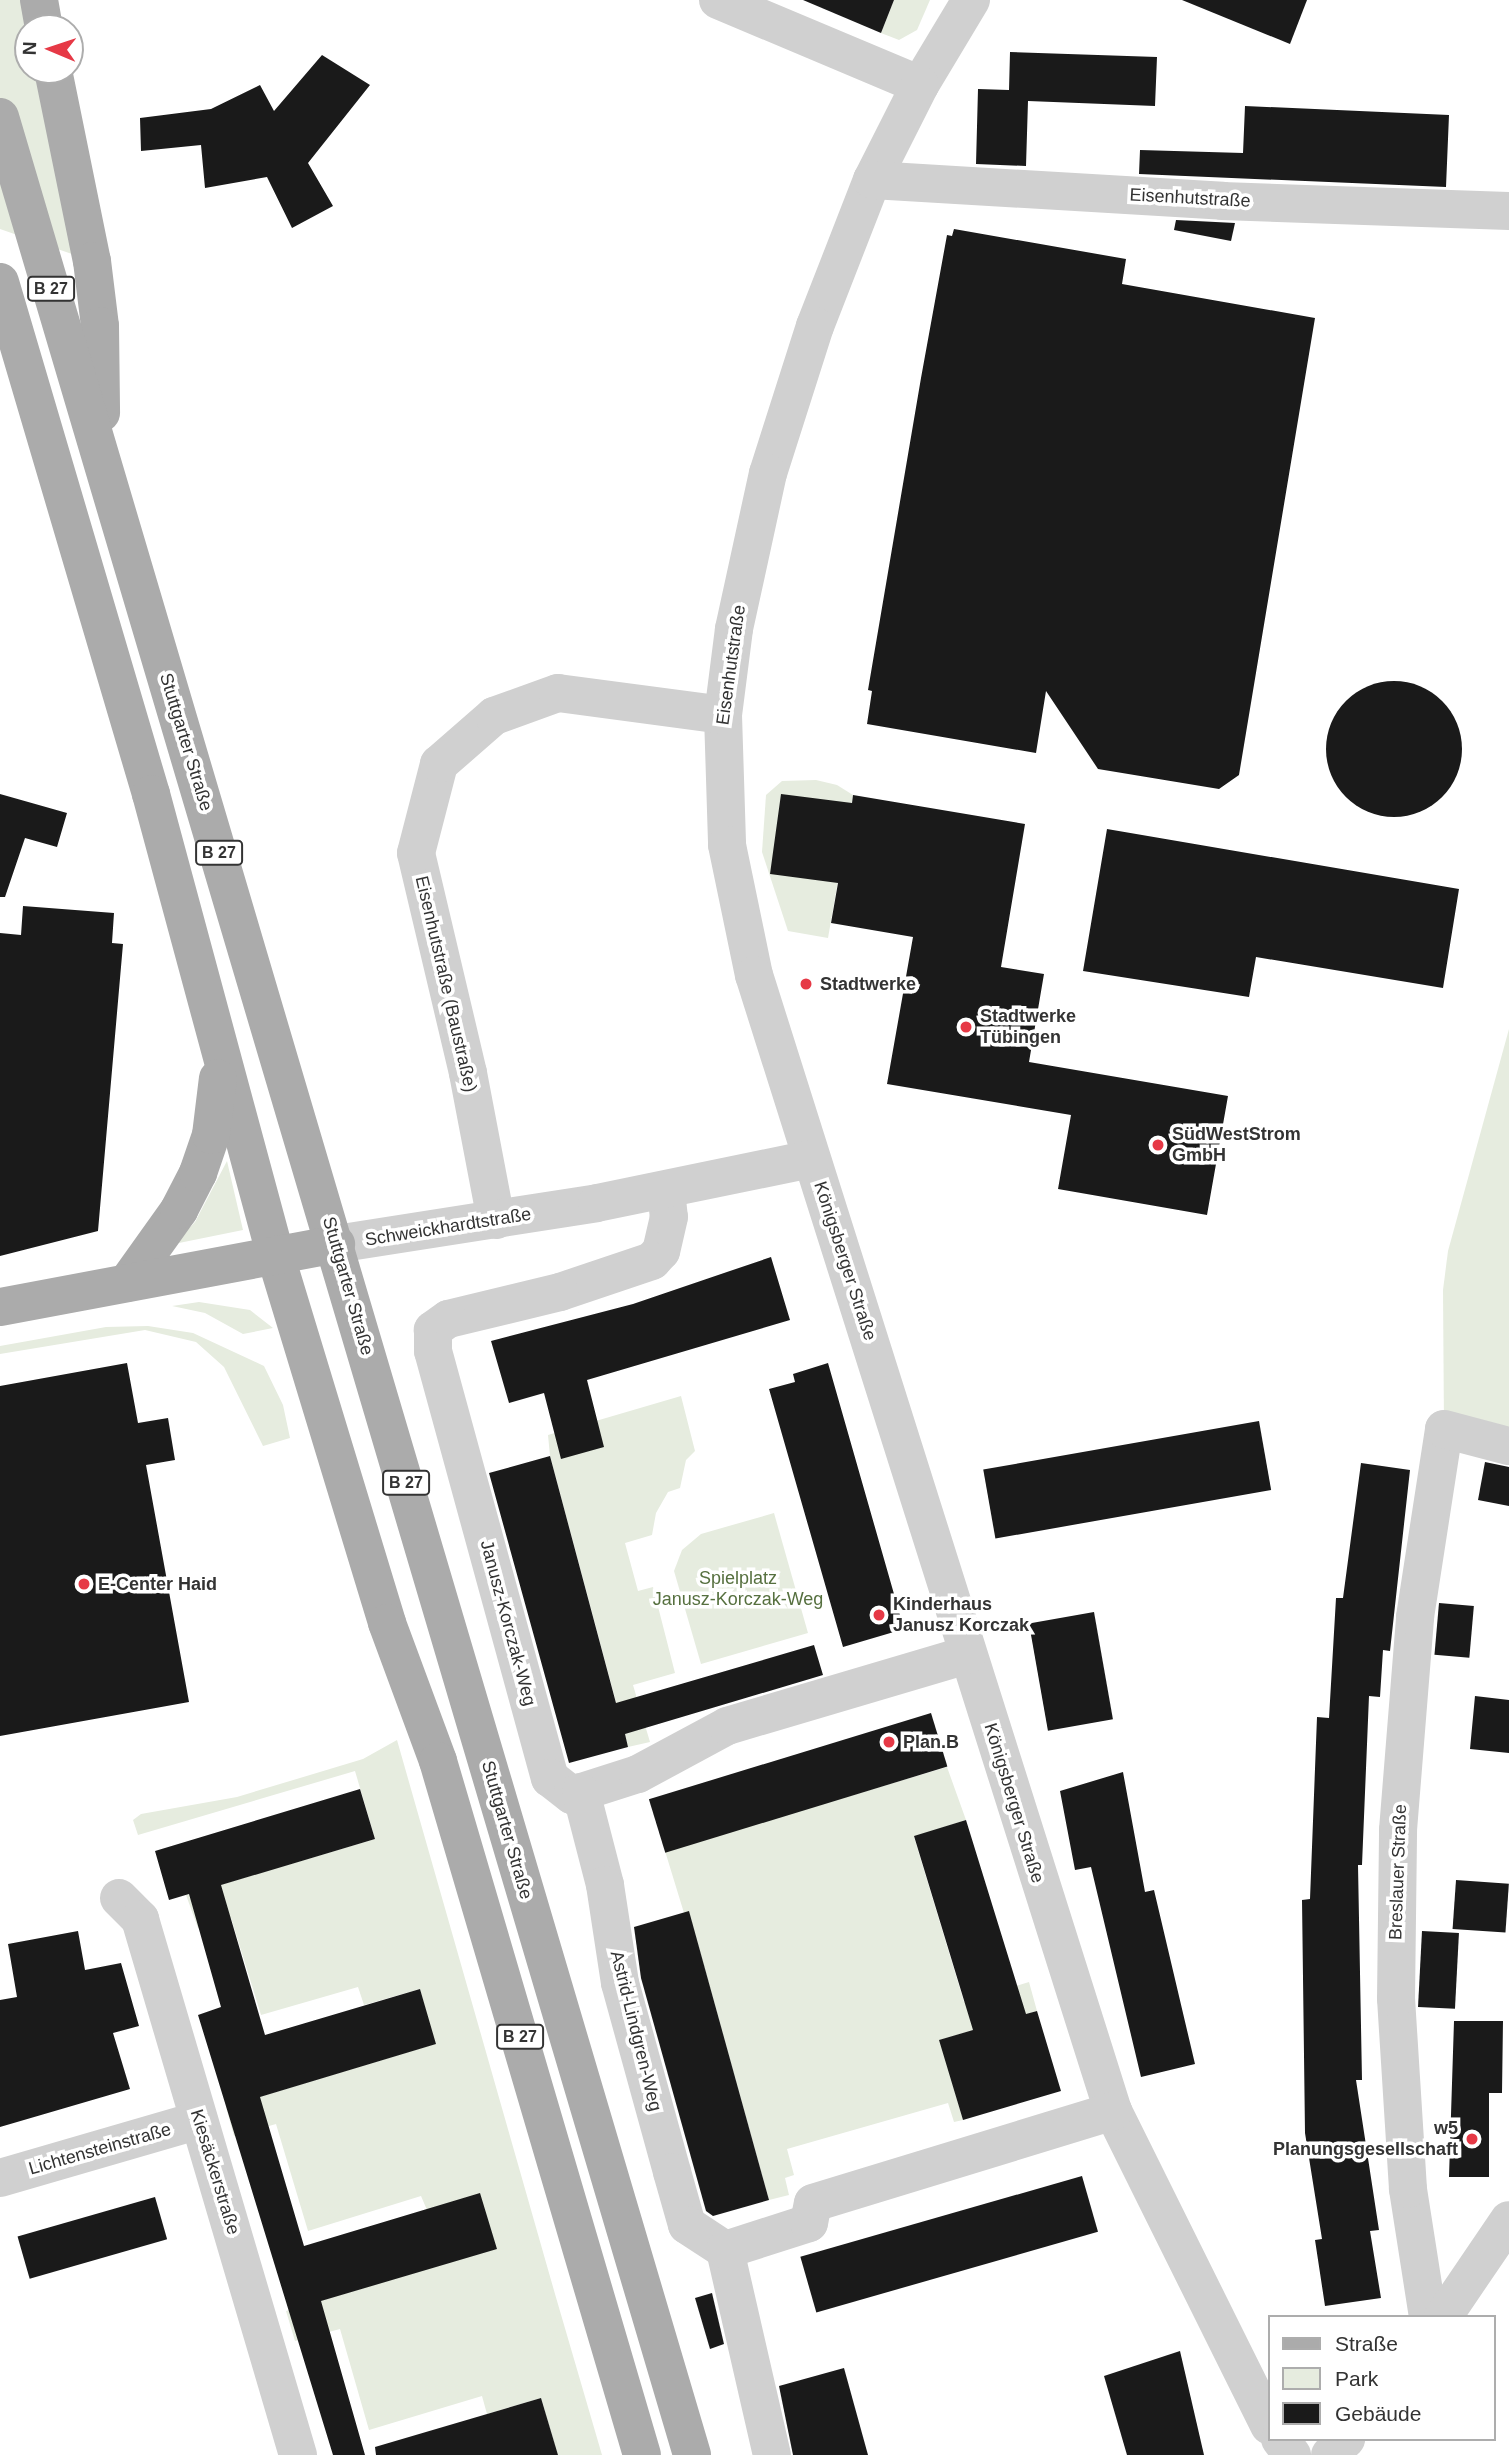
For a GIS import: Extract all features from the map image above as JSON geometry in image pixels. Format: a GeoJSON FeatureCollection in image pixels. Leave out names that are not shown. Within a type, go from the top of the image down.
{"type":"FeatureCollection","features":[{"type":"Feature","properties":{"kind":"main road"},"geometry":{"type":"LineString","coordinates":[[56,84],[92,261],[100,326],[102,461]]}},
{"type":"Feature","properties":{"kind":"main road","name":"Stuttgarter Straße"},"geometry":{"type":"LineString","coordinates":[[0,117],[336,1244],[692,2455]]}},
{"type":"Feature","properties":{"kind":"main road","name":"B 27"},"geometry":{"type":"LineString","coordinates":[[0,282],[151,794],[218,1055],[275,1254],[387,1623],[438,1761],[642,2455]]}},
{"type":"Feature","properties":{"kind":"main road"},"geometry":{"type":"LineString","coordinates":[[127,1283],[179,1210],[198,1173],[219,1096],[218,1055]]}},
{"type":"Feature","properties":{"kind":"main road","name":"Schweickhardtstraße"},"geometry":{"type":"LineString","coordinates":[[0,1307],[336,1244]]}},
{"type":"Feature","properties":{"kind":"street"},"geometry":{"type":"LineString","coordinates":[[718,0],[920,85]]}},
{"type":"Feature","properties":{"kind":"street","name":"Eisenhutstraße"},"geometry":{"type":"LineString","coordinates":[[813,1159],[740,923],[722,800],[723,715],[734,629],[768,473],[815,326],[872,180],[920,85],[971,0]]}},
{"type":"Feature","properties":{"kind":"street","name":"Eisenhutstraße"},"geometry":{"type":"LineString","coordinates":[[872,180],[1222,201],[1509,211]]}},
{"type":"Feature","properties":{"kind":"street","name":"Eisenhutstraße (Baustraße)"},"geometry":{"type":"LineString","coordinates":[[496,1220],[468,1073],[415,853],[439,764],[494,716],[558,693],[723,715]]}},
{"type":"Feature","properties":{"kind":"street","name":"Schweickhardtstraße"},"geometry":{"type":"LineString","coordinates":[[336,1244],[496,1220],[666,1190],[813,1159]]}},
{"type":"Feature","properties":{"kind":"street","name":"Königsberger Straße"},"geometry":{"type":"LineString","coordinates":[[813,1159],[967,1656],[1113,2111],[1268,2423]]}},
{"type":"Feature","properties":{"kind":"street","name":"Janusz-Korczak-Weg"},"geometry":{"type":"LineString","coordinates":[[581,1792],[572,1795],[561,1791],[550,1778],[433,1350],[433,1330],[448,1319],[560,1292],[652,1261],[661,1251],[669,1217],[666,1190]]}},
{"type":"Feature","properties":{"kind":"street","name":"Breslauer Straße"},"geometry":{"type":"LineString","coordinates":[[1428,2315],[1418,2265],[1401,2110],[1396,1918],[1398,1830],[1415,1617],[1444,1429],[1509,1446]]}},
{"type":"Feature","properties":{"kind":"street"},"geometry":{"type":"LineString","coordinates":[[581,1792],[638,1774],[727,1726],[967,1656]]}},
{"type":"Feature","properties":{"kind":"street","name":"Astrid-Lindgren-Weg"},"geometry":{"type":"LineString","coordinates":[[581,1792],[605,1885],[620,1983],[687,2225],[725,2250]]}},
{"type":"Feature","properties":{"kind":"street","name":"Kiesäckerstraße"},"geometry":{"type":"LineString","coordinates":[[119,1898],[140,1920],[298,2455]]}},
{"type":"Feature","properties":{"kind":"street"},"geometry":{"type":"LineString","coordinates":[[772,2455],[725,2250],[809,2223],[813,2203],[1113,2111]]}},
{"type":"Feature","properties":{"kind":"street","name":"Lichtensteinstraße"},"geometry":{"type":"LineString","coordinates":[[0,2178],[199,2120]]}},
{"type":"Feature","properties":{"kind":"street"},"geometry":{"type":"LineString","coordinates":[[1444,2315],[1509,2220]]}},
{"type":"Feature","properties":{"kind":"street"},"geometry":{"type":"LineString","coordinates":[[1329,2455],[1344,2441]]}},
{"type":"Feature","properties":{"kind":"green space"},"geometry":{"type":"Polygon","coordinates":[[[0,0],[39,0],[34,14],[14,14],[14,84],[56,84],[92,261],[0,229],[0,0]]]}},
{"type":"Feature","properties":{"kind":"green space"},"geometry":{"type":"Polygon","coordinates":[[[894,0],[930,0],[917,30],[899,40],[881,33],[894,0]]]}},
{"type":"Feature","properties":{"kind":"green space"},"geometry":{"type":"Polygon","coordinates":[[[816,780],[837,785],[853,795],[828,938],[788,931],[762,852],[766,795],[782,781],[816,780]]]}},
{"type":"Feature","properties":{"kind":"green space"},"geometry":{"type":"Polygon","coordinates":[[[1509,1029],[1509,1446],[1444,1429],[1443,1290],[1448,1251],[1509,1029]]]}},
{"type":"Feature","properties":{"kind":"green space"},"geometry":{"type":"Polygon","coordinates":[[[227,1161],[243,1230],[174,1244],[195,1222],[227,1161]]]}},
{"type":"Feature","properties":{"kind":"green space"},"geometry":{"type":"Polygon","coordinates":[[[199,1302],[250,1310],[273,1328],[243,1334],[205,1313],[172,1306],[199,1302]]]}},
{"type":"Feature","properties":{"kind":"green space"},"geometry":{"type":"Polygon","coordinates":[[[148,1326],[193,1333],[264,1366],[283,1405],[290,1438],[263,1446],[224,1367],[196,1342],[145,1330],[0,1354],[0,1346],[106,1327],[148,1326]]]}},
{"type":"Feature","properties":{"kind":"green space"},"geometry":{"type":"Polygon","coordinates":[[[681,1396],[695,1451],[686,1460],[680,1488],[668,1492],[656,1513],[652,1535],[625,1543],[638,1591],[653,1587],[675,1673],[633,1685],[650,1742],[628,1747],[550,1456],[548,1435],[681,1396]]]}},
{"type":"Feature","properties":{"kind":"green space","name":"Spielplatz Janusz-Korczak-Weg"},"geometry":{"type":"Polygon","coordinates":[[[774,1513],[808,1633],[701,1664],[674,1571],[682,1550],[701,1534],[774,1513]]]}},
{"type":"Feature","properties":{"kind":"green space"},"geometry":{"type":"Polygon","coordinates":[[[397,1740],[602,2455],[552,2455],[557,2453],[541,2398],[487,2414],[482,2396],[369,2430],[340,2329],[295,2341],[286,2311],[497,2248],[427,2210],[421,2196],[308,2231],[276,2124],[234,2136],[226,2107],[435,2044],[420,1989],[364,2005],[358,1987],[261,2015],[231,1918],[198,1928],[186,1895],[375,1839],[355,1771],[138,1835],[133,1820],[141,1814],[237,1797],[363,1759],[397,1740]]]}},
{"type":"Feature","properties":{"kind":"green space"},"geometry":{"type":"Polygon","coordinates":[[[947,1767],[966,1820],[914,1837],[964,2002],[1029,1982],[1037,2011],[940,2040],[963,2120],[954,2122],[948,2103],[787,2149],[794,2175],[785,2178],[789,2195],[769,2200],[689,1912],[684,1913],[665,1851],[947,1767]]]}},
{"type":"Feature","properties":{"kind":"building"},"geometry":{"type":"Polygon","coordinates":[[[803,0],[894,0],[881,33],[803,0]]]}},
{"type":"Feature","properties":{"kind":"building"},"geometry":{"type":"Polygon","coordinates":[[[1182,0],[1307,0],[1290,44],[1182,0]]]}},
{"type":"Feature","properties":{"kind":"building"},"geometry":{"type":"Polygon","coordinates":[[[1010,52],[1157,57],[1155,106],[1028,101],[1026,166],[976,164],[978,89],[1009,90],[1010,52]]]}},
{"type":"Feature","properties":{"kind":"building"},"geometry":{"type":"Polygon","coordinates":[[[322,55],[370,85],[308,163],[333,206],[292,228],[267,177],[205,188],[201,145],[141,151],[140,118],[211,109],[260,85],[274,111],[322,55]]]}},
{"type":"Feature","properties":{"kind":"building"},"geometry":{"type":"Polygon","coordinates":[[[1245,106],[1449,115],[1446,187],[1139,174],[1140,150],[1243,153],[1245,106]]]}},
{"type":"Feature","properties":{"kind":"building"},"geometry":{"type":"Polygon","coordinates":[[[1176,220],[1235,223],[1231,241],[1174,230],[1176,220]]]}},
{"type":"Feature","properties":{"kind":"building"},"geometry":{"type":"Polygon","coordinates":[[[954,229],[1126,259],[1122,284],[1315,318],[1239,775],[1219,789],[1098,769],[1046,691],[1036,753],[867,724],[872,691],[868,690],[921,378],[947,235],[952,236],[954,229]]]}},
{"type":"Feature","properties":{"kind":"building"},"geometry":{"type":"Polygon","coordinates":[[[1394,681],[1420,686],[1442,701],[1457,723],[1462,749],[1457,775],[1442,797],[1420,812],[1394,817],[1368,812],[1346,797],[1331,775],[1326,749],[1331,723],[1346,701],[1368,686],[1394,681]]]}},
{"type":"Feature","properties":{"kind":"building"},"geometry":{"type":"Polygon","coordinates":[[[0,794],[67,813],[57,847],[25,838],[5,897],[0,897],[0,794]]]}},
{"type":"Feature","properties":{"kind":"building"},"geometry":{"type":"Polygon","coordinates":[[[781,794],[852,803],[853,795],[1025,824],[1001,967],[1044,974],[1029,1062],[1228,1096],[1207,1215],[1058,1189],[1071,1115],[887,1084],[913,937],[831,923],[838,883],[770,874],[781,794]]]}},
{"type":"Feature","properties":{"kind":"building"},"geometry":{"type":"Polygon","coordinates":[[[1107,829],[1459,889],[1443,988],[1256,957],[1249,997],[1083,971],[1107,829]]]}},
{"type":"Feature","properties":{"kind":"building"},"geometry":{"type":"Polygon","coordinates":[[[23,906],[114,913],[112,943],[123,944],[98,1231],[0,1256],[0,933],[21,935],[23,906]]]}},
{"type":"Feature","properties":{"kind":"building"},"geometry":{"type":"Polygon","coordinates":[[[771,1257],[790,1320],[587,1380],[604,1447],[561,1459],[544,1393],[509,1403],[491,1341],[633,1304],[771,1257]]]}},
{"type":"Feature","properties":{"kind":"building","name":"E-Center Haid"},"geometry":{"type":"Polygon","coordinates":[[[127,1363],[138,1423],[168,1418],[175,1460],[146,1465],[189,1702],[0,1736],[0,1386],[127,1363]]]}},
{"type":"Feature","properties":{"kind":"building"},"geometry":{"type":"Polygon","coordinates":[[[828,1363],[904,1629],[843,1647],[769,1389],[795,1382],[793,1374],[828,1363]]]}},
{"type":"Feature","properties":{"kind":"building"},"geometry":{"type":"Polygon","coordinates":[[[1259,1421],[1271,1490],[995,1539],[983,1470],[1259,1421]]]}},
{"type":"Feature","properties":{"kind":"building"},"geometry":{"type":"Polygon","coordinates":[[[550,1456],[616,1703],[814,1645],[823,1675],[625,1734],[628,1747],[569,1763],[489,1473],[550,1456]]]}},
{"type":"Feature","properties":{"kind":"building"},"geometry":{"type":"Polygon","coordinates":[[[1485,1462],[1509,1467],[1509,1506],[1478,1500],[1485,1462]]]}},
{"type":"Feature","properties":{"kind":"building"},"geometry":{"type":"Polygon","coordinates":[[[1361,1463],[1410,1470],[1390,1651],[1383,1650],[1380,1697],[1369,1696],[1362,1865],[1358,1865],[1362,2080],[1356,2080],[1379,2230],[1370,2231],[1381,2298],[1325,2306],[1315,2240],[1322,2239],[1305,2133],[1302,1900],[1310,1899],[1317,1717],[1329,1718],[1336,1598],[1343,1598],[1361,1463]]]}},
{"type":"Feature","properties":{"kind":"building"},"geometry":{"type":"Polygon","coordinates":[[[1439,1603],[1474,1606],[1469,1658],[1434,1655],[1439,1603]]]}},
{"type":"Feature","properties":{"kind":"building"},"geometry":{"type":"Polygon","coordinates":[[[1094,1612],[1113,1719],[1048,1731],[1029,1623],[1094,1612]]]}},
{"type":"Feature","properties":{"kind":"building"},"geometry":{"type":"Polygon","coordinates":[[[1475,1696],[1509,1700],[1509,1753],[1470,1749],[1475,1696]]]}},
{"type":"Feature","properties":{"kind":"building"},"geometry":{"type":"Polygon","coordinates":[[[931,1713],[947,1767],[665,1853],[649,1799],[931,1713]]]}},
{"type":"Feature","properties":{"kind":"building"},"geometry":{"type":"Polygon","coordinates":[[[1123,1772],[1145,1892],[1154,1890],[1195,2064],[1141,2077],[1091,1867],[1075,1870],[1060,1791],[1123,1772]]]}},
{"type":"Feature","properties":{"kind":"building"},"geometry":{"type":"Polygon","coordinates":[[[360,1789],[375,1839],[221,1885],[265,2035],[420,1989],[436,2044],[260,2097],[304,2246],[480,2193],[497,2249],[321,2301],[365,2455],[333,2455],[198,2015],[221,2007],[189,1894],[169,1900],[155,1851],[360,1789]]]}},
{"type":"Feature","properties":{"kind":"building"},"geometry":{"type":"Polygon","coordinates":[[[966,1820],[1026,2014],[1037,2011],[1061,2091],[963,2120],[939,2040],[973,2030],[914,1836],[966,1820]]]}},
{"type":"Feature","properties":{"kind":"building"},"geometry":{"type":"Polygon","coordinates":[[[1456,1880],[1509,1884],[1505,1933],[1453,1929],[1456,1880]]]}},
{"type":"Feature","properties":{"kind":"building"},"geometry":{"type":"Polygon","coordinates":[[[689,1911],[769,2200],[713,2216],[706,2211],[641,1978],[634,1927],[689,1911]]]}},
{"type":"Feature","properties":{"kind":"building"},"geometry":{"type":"Polygon","coordinates":[[[78,1931],[85,1970],[121,1963],[139,2026],[113,2033],[130,2089],[0,2127],[0,2000],[17,1997],[8,1944],[78,1931]]]}},
{"type":"Feature","properties":{"kind":"building"},"geometry":{"type":"Polygon","coordinates":[[[1422,1931],[1459,1933],[1455,2009],[1418,2007],[1422,1931]]]}},
{"type":"Feature","properties":{"kind":"building"},"geometry":{"type":"Polygon","coordinates":[[[1454,2021],[1503,2021],[1502,2093],[1489,2093],[1489,2177],[1449,2177],[1454,2021]]]}},
{"type":"Feature","properties":{"kind":"building"},"geometry":{"type":"Polygon","coordinates":[[[1082,2176],[1098,2232],[816,2313],[800,2257],[1082,2176]]]}},
{"type":"Feature","properties":{"kind":"building"},"geometry":{"type":"Polygon","coordinates":[[[155,2197],[167,2239],[30,2279],[18,2236],[155,2197]]]}},
{"type":"Feature","properties":{"kind":"building"},"geometry":{"type":"Polygon","coordinates":[[[712,2293],[724,2344],[710,2349],[695,2298],[712,2293]]]}},
{"type":"Feature","properties":{"kind":"building"},"geometry":{"type":"Polygon","coordinates":[[[1180,2351],[1204,2455],[1127,2455],[1104,2376],[1180,2351]]]}},
{"type":"Feature","properties":{"kind":"building"},"geometry":{"type":"Polygon","coordinates":[[[844,2368],[868,2455],[793,2455],[779,2386],[844,2368]]]}},
{"type":"Feature","properties":{"kind":"building"},"geometry":{"type":"Polygon","coordinates":[[[541,2398],[558,2455],[376,2455],[375,2447],[541,2398]]]}},
{"type":"Feature","properties":{"kind":"place","name":"Stadtwerke"},"geometry":{"type":"Point","coordinates":[806,984]}},
{"type":"Feature","properties":{"kind":"place","name":"Stadtwerke Tübingen"},"geometry":{"type":"Point","coordinates":[966,1027]}},
{"type":"Feature","properties":{"kind":"place","name":"SüdWestStrom GmbH"},"geometry":{"type":"Point","coordinates":[1158,1145]}},
{"type":"Feature","properties":{"kind":"place","name":"E-Center Haid"},"geometry":{"type":"Point","coordinates":[84,1584]}},
{"type":"Feature","properties":{"kind":"place","name":"Kinderhaus Janusz Korczak"},"geometry":{"type":"Point","coordinates":[879,1615]}},
{"type":"Feature","properties":{"kind":"place","name":"Plan.B"},"geometry":{"type":"Point","coordinates":[889,1742]}},
{"type":"Feature","properties":{"kind":"place","name":"w5 Planungsgesellschaft"},"geometry":{"type":"Point","coordinates":[1472,2139]}}]}
